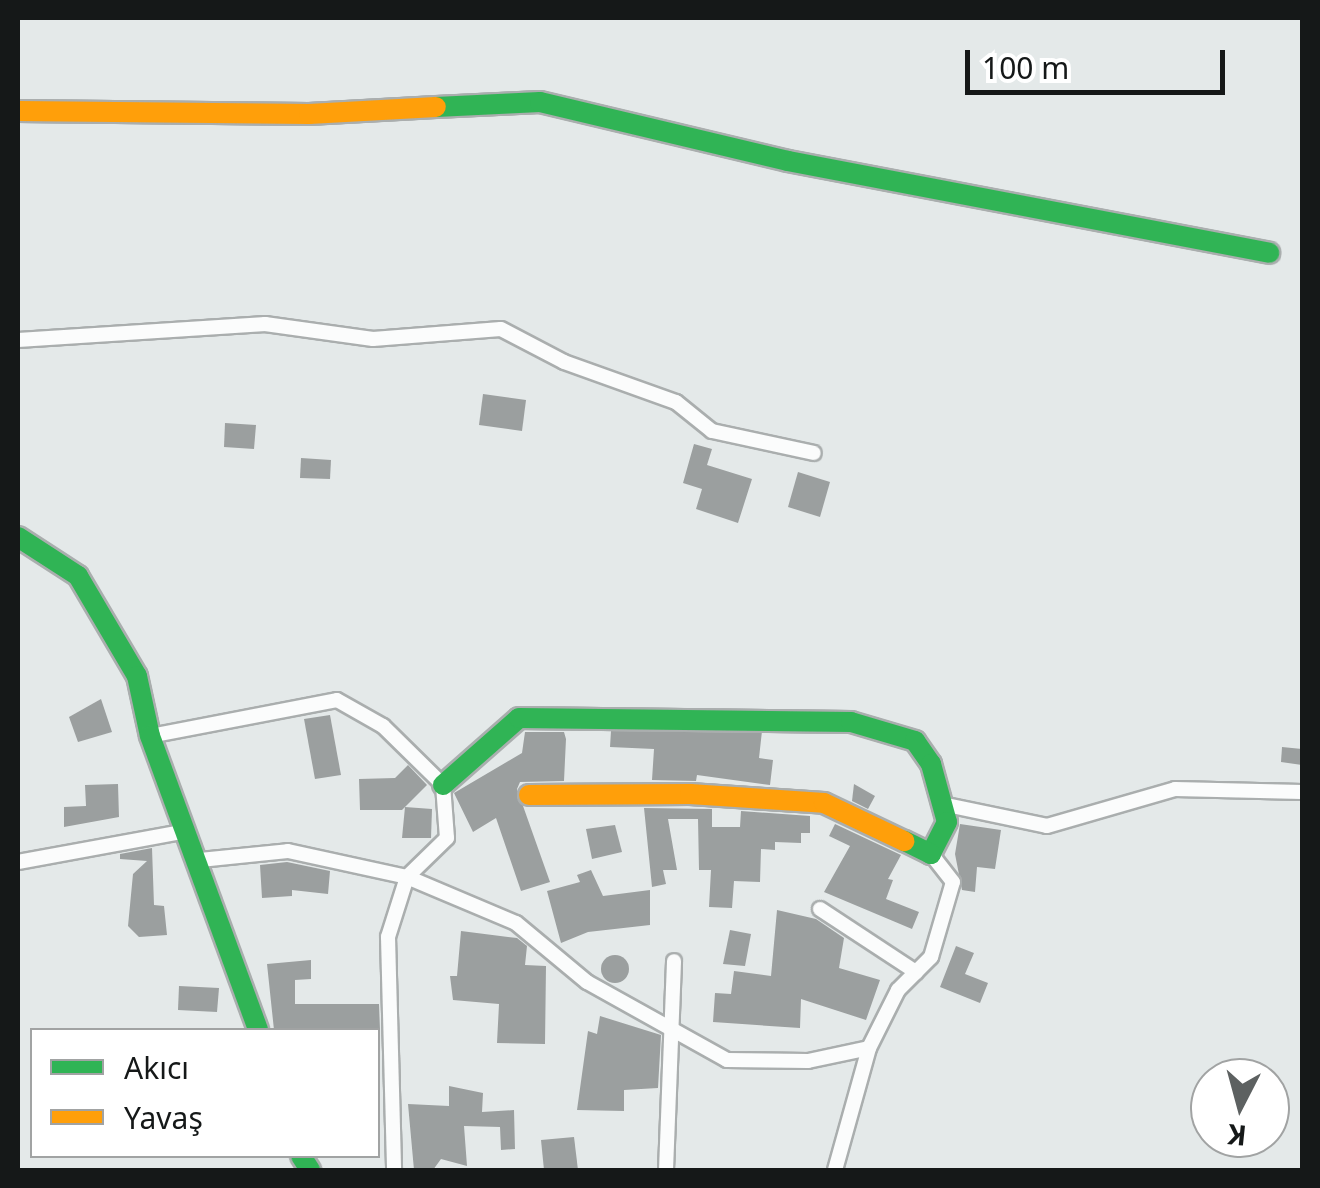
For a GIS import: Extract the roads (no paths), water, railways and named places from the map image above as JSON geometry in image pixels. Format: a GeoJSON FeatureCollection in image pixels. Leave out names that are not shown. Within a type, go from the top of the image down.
{"type":"FeatureCollection","features":[{"type":"Feature","properties":{"kind":"street"},"geometry":{"type":"LineString","coordinates":[[18,111],[308,114],[540,102],[788,161],[1269,254]]}},
{"type":"Feature","properties":{"kind":"street"},"geometry":{"type":"LineString","coordinates":[[18,340],[265,324],[373,339],[500,329],[564,362],[676,402],[712,431],[814,453]]}},
{"type":"Feature","properties":{"kind":"street"},"geometry":{"type":"LineString","coordinates":[[18,537],[78,576],[137,676],[150,736],[182,832],[200,860],[257,1028]]}},
{"type":"Feature","properties":{"kind":"street"},"geometry":{"type":"LineString","coordinates":[[150,736],[337,700],[383,726],[443,785],[447,838],[408,878],[388,937],[394,1170]]}},
{"type":"Feature","properties":{"kind":"street"},"geometry":{"type":"LineString","coordinates":[[443,785],[519,718],[794,717],[851,722],[915,741],[931,764],[948,822],[930,854]]}},
{"type":"Feature","properties":{"kind":"street"},"geometry":{"type":"LineString","coordinates":[[942,804],[1047,826],[1175,789],[1302,792]]}},
{"type":"Feature","properties":{"kind":"street"},"geometry":{"type":"LineString","coordinates":[[529,795],[690,794],[824,803],[930,854],[953,882],[931,957],[898,990],[869,1048],[835,1170]]}},
{"type":"Feature","properties":{"kind":"street"},"geometry":{"type":"LineString","coordinates":[[18,862],[182,832]]}},
{"type":"Feature","properties":{"kind":"street"},"geometry":{"type":"LineString","coordinates":[[200,860],[288,851],[408,878],[516,923],[587,982],[670,1032],[727,1060],[808,1061],[869,1048]]}},
{"type":"Feature","properties":{"kind":"street"},"geometry":{"type":"LineString","coordinates":[[820,909],[916,972]]}},
{"type":"Feature","properties":{"kind":"street"},"geometry":{"type":"LineString","coordinates":[[666,1170],[674,961]]}}]}
